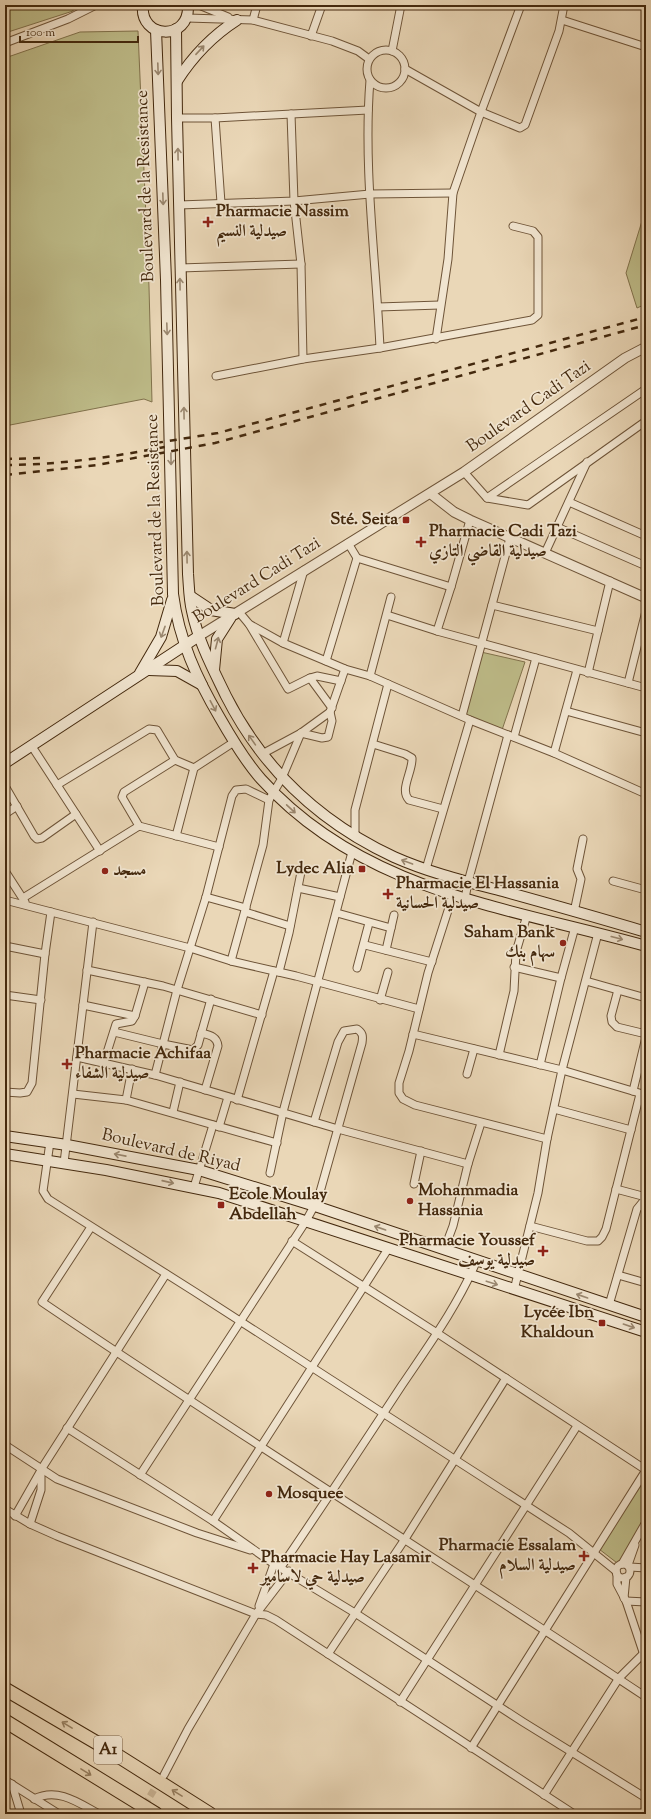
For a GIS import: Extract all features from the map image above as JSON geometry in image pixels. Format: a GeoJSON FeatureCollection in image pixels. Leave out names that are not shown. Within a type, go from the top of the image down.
{"type":"FeatureCollection","features":[{"type":"Feature","properties":{"kind":"highway","name":"A1"},"geometry":{"type":"LineString","coordinates":[[5,1688],[104,1747],[210,1814]]}},
{"type":"Feature","properties":{"kind":"highway","name":"A1"},"geometry":{"type":"LineString","coordinates":[[5,1721],[156,1814]]}},
{"type":"Feature","properties":{"kind":"main road"},"geometry":{"type":"LineString","coordinates":[[143,5],[143,16],[146,22],[156,30],[163,32],[176,29],[182,24],[187,18],[188,5]]}},
{"type":"Feature","properties":{"kind":"main road"},"geometry":{"type":"LineString","coordinates":[[177,81],[190,61],[206,44],[236,20]]}},
{"type":"Feature","properties":{"kind":"main road","name":"Boulevard de la Resistance"},"geometry":{"type":"LineString","coordinates":[[176,29],[180,268],[188,574],[192,610],[199,636],[214,672],[245,730],[282,778],[323,815],[354,836],[395,857],[426,869],[646,932]]}},
{"type":"Feature","properties":{"kind":"main road","name":"Boulevard de la Resistance"},"geometry":{"type":"LineString","coordinates":[[156,30],[166,280],[173,594],[179,629],[202,684],[234,742],[271,796],[321,833],[352,852],[405,879],[465,899],[646,946]]}},
{"type":"Feature","properties":{"kind":"main road"},"geometry":{"type":"LineString","coordinates":[[138,676],[161,636],[173,594]]}},
{"type":"Feature","properties":{"kind":"main road"},"geometry":{"type":"LineString","coordinates":[[190,596],[211,610],[235,614],[217,639],[214,672]]}},
{"type":"Feature","properties":{"kind":"main road","name":"Boulevard Cadi Tazi"},"geometry":{"type":"LineString","coordinates":[[5,763],[199,636]]}},
{"type":"Feature","properties":{"kind":"main road"},"geometry":{"type":"LineString","coordinates":[[149,670],[177,671],[202,684]]}},
{"type":"Feature","properties":{"kind":"main road","name":"Boulevard de Riyad"},"geometry":{"type":"LineString","coordinates":[[5,1136],[50,1142],[199,1170],[315,1206],[646,1317]]}},
{"type":"Feature","properties":{"kind":"main road","name":"Boulevard de Riyad"},"geometry":{"type":"LineString","coordinates":[[5,1154],[64,1163],[219,1193],[470,1276],[646,1332]]}},
{"type":"Feature","properties":{"kind":"street"},"geometry":{"type":"LineString","coordinates":[[5,43],[68,19],[96,5]]}},
{"type":"Feature","properties":{"kind":"street"},"geometry":{"type":"LineString","coordinates":[[199,5],[236,20]]}},
{"type":"Feature","properties":{"kind":"street"},"geometry":{"type":"LineString","coordinates":[[253,20],[257,5]]}},
{"type":"Feature","properties":{"kind":"street"},"geometry":{"type":"LineString","coordinates":[[311,36],[322,5]]}},
{"type":"Feature","properties":{"kind":"street"},"geometry":{"type":"LineString","coordinates":[[392,51],[401,5]]}},
{"type":"Feature","properties":{"kind":"street"},"geometry":{"type":"LineString","coordinates":[[436,338],[448,259],[453,192],[521,5]]}},
{"type":"Feature","properties":{"kind":"street"},"geometry":{"type":"LineString","coordinates":[[405,69],[481,112],[520,128],[525,125],[562,20],[564,5]]}},
{"type":"Feature","properties":{"kind":"street"},"geometry":{"type":"LineString","coordinates":[[187,18],[253,20],[349,47],[369,59]]}},
{"type":"Feature","properties":{"kind":"street"},"geometry":{"type":"LineString","coordinates":[[562,20],[646,47]]}},
{"type":"Feature","properties":{"kind":"street"},"geometry":{"type":"LineString","coordinates":[[379,51],[392,51],[400,56],[405,69],[400,81],[390,88],[383,88],[375,85],[370,80],[367,74],[367,65],[369,59],[379,51]]}},
{"type":"Feature","properties":{"kind":"street"},"geometry":{"type":"LineString","coordinates":[[370,80],[368,110],[370,194],[380,348]]}},
{"type":"Feature","properties":{"kind":"street"},"geometry":{"type":"LineString","coordinates":[[177,118],[215,118],[368,110]]}},
{"type":"Feature","properties":{"kind":"street"},"geometry":{"type":"LineString","coordinates":[[291,114],[294,201],[301,264],[303,359]]}},
{"type":"Feature","properties":{"kind":"street"},"geometry":{"type":"LineString","coordinates":[[215,118],[220,203]]}},
{"type":"Feature","properties":{"kind":"street"},"geometry":{"type":"LineString","coordinates":[[179,205],[294,201],[370,194],[453,192]]}},
{"type":"Feature","properties":{"kind":"street"},"geometry":{"type":"LineString","coordinates":[[216,376],[303,359],[380,348],[532,320],[538,315],[538,237],[533,231],[513,226]]}},
{"type":"Feature","properties":{"kind":"street"},"geometry":{"type":"LineString","coordinates":[[180,268],[301,264]]}},
{"type":"Feature","properties":{"kind":"street"},"geometry":{"type":"LineString","coordinates":[[378,308],[440,305]]}},
{"type":"Feature","properties":{"kind":"street","name":"Boulevard Cadi Tazi"},"geometry":{"type":"LineString","coordinates":[[199,636],[348,543],[431,494],[625,358],[646,347]]}},
{"type":"Feature","properties":{"kind":"street"},"geometry":{"type":"LineString","coordinates":[[487,498],[646,389]]}},
{"type":"Feature","properties":{"kind":"street"},"geometry":{"type":"LineString","coordinates":[[464,472],[487,498],[528,505],[646,421]]}},
{"type":"Feature","properties":{"kind":"street"},"geometry":{"type":"LineString","coordinates":[[545,553],[587,462]]}},
{"type":"Feature","properties":{"kind":"street"},"geometry":{"type":"LineString","coordinates":[[431,494],[454,512],[470,520],[646,598]]}},
{"type":"Feature","properties":{"kind":"street"},"geometry":{"type":"LineString","coordinates":[[569,502],[646,536]]}},
{"type":"Feature","properties":{"kind":"street"},"geometry":{"type":"LineString","coordinates":[[437,631],[470,520]]}},
{"type":"Feature","properties":{"kind":"street"},"geometry":{"type":"LineString","coordinates":[[557,527],[646,566]]}},
{"type":"Feature","properties":{"kind":"street"},"geometry":{"type":"LineString","coordinates":[[462,716],[510,538]]}},
{"type":"Feature","properties":{"kind":"street"},"geometry":{"type":"LineString","coordinates":[[348,543],[357,558],[451,586]]}},
{"type":"Feature","properties":{"kind":"street"},"geometry":{"type":"LineString","coordinates":[[326,661],[357,558]]}},
{"type":"Feature","properties":{"kind":"street"},"geometry":{"type":"LineString","coordinates":[[283,643],[304,570]]}},
{"type":"Feature","properties":{"kind":"street"},"geometry":{"type":"LineString","coordinates":[[588,673],[610,581]]}},
{"type":"Feature","properties":{"kind":"street"},"geometry":{"type":"LineString","coordinates":[[370,676],[391,597]]}},
{"type":"Feature","properties":{"kind":"street"},"geometry":{"type":"LineString","coordinates":[[492,605],[598,631]]}},
{"type":"Feature","properties":{"kind":"street"},"geometry":{"type":"LineString","coordinates":[[628,683],[646,611]]}},
{"type":"Feature","properties":{"kind":"street"},"geometry":{"type":"LineString","coordinates":[[235,614],[249,624],[283,643],[345,669],[370,676],[470,720],[554,753],[646,794]]}},
{"type":"Feature","properties":{"kind":"street"},"geometry":{"type":"LineString","coordinates":[[387,615],[437,631],[646,688]]}},
{"type":"Feature","properties":{"kind":"street"},"geometry":{"type":"LineString","coordinates":[[249,624],[288,689],[317,676],[341,681]]}},
{"type":"Feature","properties":{"kind":"street"},"geometry":{"type":"LineString","coordinates":[[465,899],[468,882],[511,736],[536,658]]}},
{"type":"Feature","properties":{"kind":"street"},"geometry":{"type":"LineString","coordinates":[[301,733],[322,738],[328,737],[332,721],[331,710],[345,669]]}},
{"type":"Feature","properties":{"kind":"street"},"geometry":{"type":"LineString","coordinates":[[554,753],[577,670]]}},
{"type":"Feature","properties":{"kind":"street"},"geometry":{"type":"LineString","coordinates":[[310,678],[331,710]]}},
{"type":"Feature","properties":{"kind":"street"},"geometry":{"type":"LineString","coordinates":[[354,836],[355,810],[388,684]]}},
{"type":"Feature","properties":{"kind":"street"},"geometry":{"type":"LineString","coordinates":[[262,754],[301,733],[331,710]]}},
{"type":"Feature","properties":{"kind":"street"},"geometry":{"type":"LineString","coordinates":[[566,710],[646,733]]}},
{"type":"Feature","properties":{"kind":"street"},"geometry":{"type":"LineString","coordinates":[[426,869],[470,720]]}},
{"type":"Feature","properties":{"kind":"street"},"geometry":{"type":"LineString","coordinates":[[57,785],[150,728],[157,730],[175,760],[194,768]]}},
{"type":"Feature","properties":{"kind":"street"},"geometry":{"type":"LineString","coordinates":[[231,961],[263,845],[271,796],[282,778],[301,733]]}},
{"type":"Feature","properties":{"kind":"street"},"geometry":{"type":"LineString","coordinates":[[176,836],[194,768],[234,742]]}},
{"type":"Feature","properties":{"kind":"street"},"geometry":{"type":"LineString","coordinates":[[373,744],[405,754],[412,758],[412,766],[405,792],[406,797],[409,800],[443,809]]}},
{"type":"Feature","properties":{"kind":"street"},"geometry":{"type":"LineString","coordinates":[[31,745],[100,851]]}},
{"type":"Feature","properties":{"kind":"street"},"geometry":{"type":"LineString","coordinates":[[175,760],[122,794],[122,797],[139,826],[219,847]]}},
{"type":"Feature","properties":{"kind":"street"},"geometry":{"type":"LineString","coordinates":[[5,786],[37,839],[42,838],[76,814]]}},
{"type":"Feature","properties":{"kind":"street"},"geometry":{"type":"LineString","coordinates":[[155,1075],[177,990],[206,897],[229,806],[236,790],[246,789],[271,796]]}},
{"type":"Feature","properties":{"kind":"street"},"geometry":{"type":"LineString","coordinates":[[5,814],[17,806]]}},
{"type":"Feature","properties":{"kind":"street"},"geometry":{"type":"LineString","coordinates":[[23,898],[139,826]]}},
{"type":"Feature","properties":{"kind":"street"},"geometry":{"type":"LineString","coordinates":[[574,912],[580,879],[577,869],[583,839]]}},
{"type":"Feature","properties":{"kind":"street"},"geometry":{"type":"LineString","coordinates":[[270,1173],[283,1112],[352,852]]}},
{"type":"Feature","properties":{"kind":"street"},"geometry":{"type":"LineString","coordinates":[[5,871],[27,905]]}},
{"type":"Feature","properties":{"kind":"street"},"geometry":{"type":"LineString","coordinates":[[237,1100],[290,926],[301,872]]}},
{"type":"Feature","properties":{"kind":"street"},"geometry":{"type":"LineString","coordinates":[[614,881],[646,890]]}},
{"type":"Feature","properties":{"kind":"street"},"geometry":{"type":"LineString","coordinates":[[298,888],[340,897]]}},
{"type":"Feature","properties":{"kind":"street"},"geometry":{"type":"LineString","coordinates":[[453,895],[418,1009],[413,1034],[399,1083],[399,1093],[403,1099],[415,1106],[547,1139]]}},
{"type":"Feature","properties":{"kind":"street"},"geometry":{"type":"LineString","coordinates":[[206,897],[290,926]]}},
{"type":"Feature","properties":{"kind":"street"},"geometry":{"type":"LineString","coordinates":[[5,900],[190,948],[231,961],[317,981],[380,1000],[418,1009]]}},
{"type":"Feature","properties":{"kind":"street"},"geometry":{"type":"LineString","coordinates":[[5,1092],[27,1092],[32,1083],[45,954],[51,912]]}},
{"type":"Feature","properties":{"kind":"street"},"geometry":{"type":"LineString","coordinates":[[336,913],[391,928]]}},
{"type":"Feature","properties":{"kind":"street"},"geometry":{"type":"LineString","coordinates":[[386,950],[394,914]]}},
{"type":"Feature","properties":{"kind":"street"},"geometry":{"type":"LineString","coordinates":[[499,1055],[514,991],[514,967],[516,952],[527,915]]}},
{"type":"Feature","properties":{"kind":"street"},"geometry":{"type":"LineString","coordinates":[[64,1163],[93,922]]}},
{"type":"Feature","properties":{"kind":"street"},"geometry":{"type":"LineString","coordinates":[[357,968],[365,945],[369,923]]}},
{"type":"Feature","properties":{"kind":"street"},"geometry":{"type":"LineString","coordinates":[[540,1065],[575,927]]}},
{"type":"Feature","properties":{"kind":"street"},"geometry":{"type":"LineString","coordinates":[[514,1290],[538,1193],[547,1139],[562,1070],[598,933]]}},
{"type":"Feature","properties":{"kind":"street"},"geometry":{"type":"LineString","coordinates":[[365,945],[432,962]]}},
{"type":"Feature","properties":{"kind":"street"},"geometry":{"type":"LineString","coordinates":[[5,946],[45,954]]}},
{"type":"Feature","properties":{"kind":"street"},"geometry":{"type":"LineString","coordinates":[[514,967],[561,978]]}},
{"type":"Feature","properties":{"kind":"street"},"geometry":{"type":"LineString","coordinates":[[87,970],[177,990],[262,1015]]}},
{"type":"Feature","properties":{"kind":"street"},"geometry":{"type":"LineString","coordinates":[[380,1000],[388,972]]}},
{"type":"Feature","properties":{"kind":"street"},"geometry":{"type":"LineString","coordinates":[[586,981],[646,998]]}},
{"type":"Feature","properties":{"kind":"street"},"geometry":{"type":"LineString","coordinates":[[104,1062],[118,1023],[130,1021],[135,1016],[145,982]]}},
{"type":"Feature","properties":{"kind":"street"},"geometry":{"type":"LineString","coordinates":[[530,1226],[587,1241],[598,1241],[606,1229],[640,1094],[646,1035],[617,1027],[612,1022],[611,1016],[618,990]]}},
{"type":"Feature","properties":{"kind":"street"},"geometry":{"type":"LineString","coordinates":[[5,995],[41,1000]]}},
{"type":"Feature","properties":{"kind":"street"},"geometry":{"type":"LineString","coordinates":[[114,1032],[190,1050],[196,1048],[211,999]]}},
{"type":"Feature","properties":{"kind":"street"},"geometry":{"type":"LineString","coordinates":[[83,1005],[135,1016]]}},
{"type":"Feature","properties":{"kind":"street"},"geometry":{"type":"LineString","coordinates":[[140,1474],[315,1206],[338,1130],[363,1036],[361,1031],[357,1029],[344,1032],[338,1042],[314,1122]]}},
{"type":"Feature","properties":{"kind":"street"},"geometry":{"type":"LineString","coordinates":[[201,1033],[214,1037],[218,1042],[205,1090]]}},
{"type":"Feature","properties":{"kind":"street"},"geometry":{"type":"LineString","coordinates":[[413,1034],[562,1070],[640,1094]]}},
{"type":"Feature","properties":{"kind":"street"},"geometry":{"type":"LineString","coordinates":[[467,1074],[474,1049]]}},
{"type":"Feature","properties":{"kind":"street"},"geometry":{"type":"LineString","coordinates":[[77,1057],[155,1075],[237,1100],[283,1112],[338,1130],[468,1164]]}},
{"type":"Feature","properties":{"kind":"street"},"geometry":{"type":"LineString","coordinates":[[126,1100],[132,1069]]}},
{"type":"Feature","properties":{"kind":"street"},"geometry":{"type":"LineString","coordinates":[[173,1112],[180,1082]]}},
{"type":"Feature","properties":{"kind":"street"},"geometry":{"type":"LineString","coordinates":[[73,1094],[126,1100],[173,1112],[277,1143]]}},
{"type":"Feature","properties":{"kind":"street"},"geometry":{"type":"LineString","coordinates":[[194,1188],[199,1170],[228,1097]]}},
{"type":"Feature","properties":{"kind":"street"},"geometry":{"type":"LineString","coordinates":[[554,1109],[631,1130]]}},
{"type":"Feature","properties":{"kind":"street"},"geometry":{"type":"LineString","coordinates":[[444,1250],[453,1226],[468,1164],[481,1123]]}},
{"type":"Feature","properties":{"kind":"street"},"geometry":{"type":"LineString","coordinates":[[50,1142],[43,1191],[44,1195],[52,1203],[166,1274],[526,1506],[602,1558],[622,1568],[630,1574],[626,1577],[625,1600]]}},
{"type":"Feature","properties":{"kind":"street"},"geometry":{"type":"LineString","coordinates":[[414,1184],[421,1151]]}},
{"type":"Feature","properties":{"kind":"street"},"geometry":{"type":"LineString","coordinates":[[609,1305],[637,1209],[646,1198],[616,1189]]}},
{"type":"Feature","properties":{"kind":"street"},"geometry":{"type":"LineString","coordinates":[[91,1227],[42,1302],[189,1400],[646,1696]]}},
{"type":"Feature","properties":{"kind":"street"},"geometry":{"type":"LineString","coordinates":[[292,1241],[365,1286],[646,1470],[471,1748]]}},
{"type":"Feature","properties":{"kind":"street"},"geometry":{"type":"LineString","coordinates":[[213,1522],[388,1249]]}},
{"type":"Feature","properties":{"kind":"street"},"geometry":{"type":"LineString","coordinates":[[256,1614],[278,1565],[332,1492],[436,1333],[470,1276],[477,1260]]}},
{"type":"Feature","properties":{"kind":"street"},"geometry":{"type":"LineString","coordinates":[[15,1516],[67,1428],[166,1274]]}},
{"type":"Feature","properties":{"kind":"street"},"geometry":{"type":"LineString","coordinates":[[618,1275],[646,1283]]}},
{"type":"Feature","properties":{"kind":"street"},"geometry":{"type":"LineString","coordinates":[[328,1654],[404,1539],[506,1378]]}},
{"type":"Feature","properties":{"kind":"street"},"geometry":{"type":"LineString","coordinates":[[400,1702],[577,1426]]}},
{"type":"Feature","properties":{"kind":"street"},"geometry":{"type":"LineString","coordinates":[[67,1428],[140,1474],[258,1553],[355,1613],[498,1706],[646,1798]]}},
{"type":"Feature","properties":{"kind":"street"},"geometry":{"type":"LineString","coordinates":[[5,1446],[57,1479],[197,1533],[258,1553]]}},
{"type":"Feature","properties":{"kind":"street"},"geometry":{"type":"LineString","coordinates":[[30,1524],[41,1490],[41,1470]]}},
{"type":"Feature","properties":{"kind":"street"},"geometry":{"type":"LineString","coordinates":[[5,1509],[30,1524],[256,1614],[266,1615],[276,1620],[574,1814]]}},
{"type":"Feature","properties":{"kind":"street"},"geometry":{"type":"LineString","coordinates":[[646,1522],[622,1568],[617,1584],[625,1600],[646,1660]]}},
{"type":"Feature","properties":{"kind":"street"},"geometry":{"type":"LineString","coordinates":[[622,1568],[646,1568]]}},
{"type":"Feature","properties":{"kind":"street"},"geometry":{"type":"LineString","coordinates":[[622,1568],[622,1578],[626,1577]]}},
{"type":"Feature","properties":{"kind":"street"},"geometry":{"type":"LineString","coordinates":[[164,1774],[188,1729],[256,1614],[288,1571]]}},
{"type":"Feature","properties":{"kind":"street"},"geometry":{"type":"LineString","coordinates":[[625,1600],[646,1602]]}},
{"type":"Feature","properties":{"kind":"street"},"geometry":{"type":"LineString","coordinates":[[544,1795],[619,1678],[644,1653]]}},
{"type":"Feature","properties":{"kind":"street"},"geometry":{"type":"LineString","coordinates":[[8,1782],[59,1814]]}},
{"type":"Feature","properties":{"kind":"street"},"geometry":{"type":"LineString","coordinates":[[8,1782],[21,1814]]}},
{"type":"Feature","properties":{"kind":"street"},"geometry":{"type":"LineString","coordinates":[[34,1799],[48,1794],[66,1796],[100,1814]]}},
{"type":"Feature","properties":{"kind":"shaded area"},"geometry":{"type":"Polygon","coordinates":[[[5,5],[74,5],[73,11],[5,33],[5,5]]]}},
{"type":"Feature","properties":{"kind":"shaded area"},"geometry":{"type":"Polygon","coordinates":[[[138,31],[149,287],[152,402],[144,399],[5,426],[5,58],[80,32],[138,31]]]}},
{"type":"Feature","properties":{"kind":"shaded area"},"geometry":{"type":"Polygon","coordinates":[[[646,208],[646,304],[637,308],[626,273],[646,208]]]}},
{"type":"Feature","properties":{"kind":"shaded area"},"geometry":{"type":"Polygon","coordinates":[[[481,652],[525,662],[502,730],[463,713],[481,652]]]}},
{"type":"Feature","properties":{"kind":"shaded area"},"geometry":{"type":"Polygon","coordinates":[[[645,1476],[646,1518],[621,1566],[599,1549],[645,1476]]]}},
{"type":"Feature","properties":{"kind":"tunnel"},"geometry":{"type":"LineString","coordinates":[[139,1814],[160,1780]]}},
{"type":"Feature","properties":{"kind":"railway"},"geometry":{"type":"LineString","coordinates":[[156,443],[218,433],[646,317]]}},
{"type":"Feature","properties":{"kind":"railway"},"geometry":{"type":"LineString","coordinates":[[5,475],[97,465],[215,443],[646,325]]}},
{"type":"Feature","properties":{"kind":"railway"},"geometry":{"type":"LineString","coordinates":[[5,465],[45,464],[85,460],[165,447]]}},
{"type":"Feature","properties":{"kind":"railway"},"geometry":{"type":"LineString","coordinates":[[5,459],[43,458]]}},
{"type":"Feature","properties":{"kind":"place","name":"Pharmacie Nassim صيدلية النسيم"},"geometry":{"type":"Point","coordinates":[208,222]}},
{"type":"Feature","properties":{"kind":"place","name":"Sté. Seita"},"geometry":{"type":"Point","coordinates":[406,520]}},
{"type":"Feature","properties":{"kind":"place","name":"Pharmacie Cadi Tazi صيدلية القاضي التازي"},"geometry":{"type":"Point","coordinates":[421,542]}},
{"type":"Feature","properties":{"kind":"place","name":"Lydec Alia"},"geometry":{"type":"Point","coordinates":[362,869]}},
{"type":"Feature","properties":{"kind":"place","name":"مسجد"},"geometry":{"type":"Point","coordinates":[105,871]}},
{"type":"Feature","properties":{"kind":"place","name":"Pharmacie El Hassania صيدلية الحسانية"},"geometry":{"type":"Point","coordinates":[388,894]}},
{"type":"Feature","properties":{"kind":"place","name":"Saham Bank سهام بنك"},"geometry":{"type":"Point","coordinates":[563,943]}},
{"type":"Feature","properties":{"kind":"place","name":"Pharmacie Achifaa صيدلية الشفاء"},"geometry":{"type":"Point","coordinates":[67,1064]}},
{"type":"Feature","properties":{"kind":"place","name":"Mohammadia Hassania"},"geometry":{"type":"Point","coordinates":[410,1201]}},
{"type":"Feature","properties":{"kind":"place","name":"Ecole Moulay Abdellah"},"geometry":{"type":"Point","coordinates":[221,1205]}},
{"type":"Feature","properties":{"kind":"place","name":"Pharmacie Youssef صيدلية يوسف"},"geometry":{"type":"Point","coordinates":[543,1251]}},
{"type":"Feature","properties":{"kind":"place","name":"Lycée Ibn Khaldoun"},"geometry":{"type":"Point","coordinates":[602,1323]}},
{"type":"Feature","properties":{"kind":"place","name":"Mosquee"},"geometry":{"type":"Point","coordinates":[269,1494]}},
{"type":"Feature","properties":{"kind":"place","name":"Pharmacie Essalam صيدلية السلام"},"geometry":{"type":"Point","coordinates":[584,1556]}},
{"type":"Feature","properties":{"kind":"place","name":"Pharmacie Hay Lasamir صيدلية حي لاسامير"},"geometry":{"type":"Point","coordinates":[253,1568]}}]}
